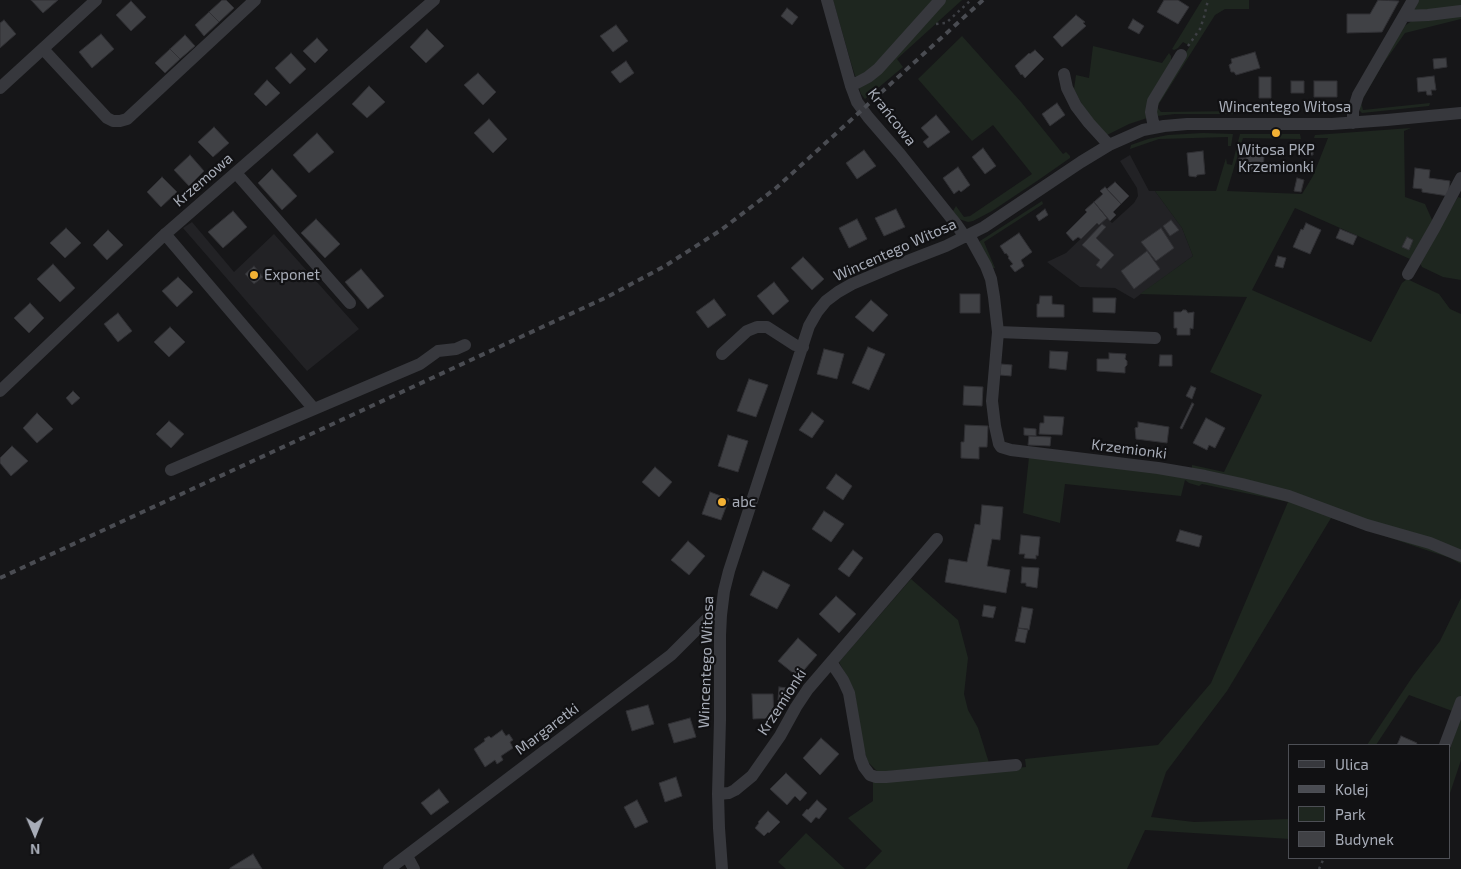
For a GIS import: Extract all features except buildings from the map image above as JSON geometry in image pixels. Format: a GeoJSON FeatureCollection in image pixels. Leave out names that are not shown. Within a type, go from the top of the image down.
{"type":"FeatureCollection","features":[{"type":"Feature","properties":{"kind":"street"},"geometry":{"type":"LineString","coordinates":[[0,88],[96,0]]}},
{"type":"Feature","properties":{"kind":"street"},"geometry":{"type":"LineString","coordinates":[[43,49],[107,118],[113,121],[120,121],[127,118],[255,0]]}},
{"type":"Feature","properties":{"kind":"street","name":"Krzemowa"},"geometry":{"type":"LineString","coordinates":[[0,391],[165,234],[434,0]]}},
{"type":"Feature","properties":{"kind":"street","name":"Krańcowa"},"geometry":{"type":"LineString","coordinates":[[827,0],[857,102],[868,118],[967,236]]}},
{"type":"Feature","properties":{"kind":"street"},"geometry":{"type":"LineString","coordinates":[[852,86],[878,69],[940,0]]}},
{"type":"Feature","properties":{"kind":"street"},"geometry":{"type":"LineString","coordinates":[[1353,123],[1353,111],[1358,95],[1413,0]]}},
{"type":"Feature","properties":{"kind":"street"},"geometry":{"type":"LineString","coordinates":[[1404,16],[1461,11]]}},
{"type":"Feature","properties":{"kind":"street"},"geometry":{"type":"LineString","coordinates":[[1154,127],[1151,112],[1153,101],[1181,54]]}},
{"type":"Feature","properties":{"kind":"street"},"geometry":{"type":"LineString","coordinates":[[1064,74],[1067,88],[1076,106],[1109,145]]}},
{"type":"Feature","properties":{"kind":"street","name":"Wincentego Witosa"},"geometry":{"type":"LineString","coordinates":[[718,794],[721,615],[724,591],[809,326],[816,312],[826,301],[838,292],[888,268],[967,236],[1000,217],[1109,145],[1134,133],[1154,127],[1202,123],[1303,125],[1353,123],[1461,113]]}},
{"type":"Feature","properties":{"kind":"street"},"geometry":{"type":"LineString","coordinates":[[236,173],[350,303]]}},
{"type":"Feature","properties":{"kind":"street"},"geometry":{"type":"LineString","coordinates":[[1408,274],[1461,178]]}},
{"type":"Feature","properties":{"kind":"street"},"geometry":{"type":"LineString","coordinates":[[165,234],[314,409]]}},
{"type":"Feature","properties":{"kind":"street","name":"Krzemionki"},"geometry":{"type":"LineString","coordinates":[[967,236],[986,266],[991,279],[998,332],[992,387],[993,412],[999,444],[1005,449],[1158,468],[1242,484],[1289,496],[1368,524],[1430,543],[1461,556]]}},
{"type":"Feature","properties":{"kind":"street"},"geometry":{"type":"LineString","coordinates":[[722,354],[747,331],[757,327],[767,327],[795,344],[802,346]]}},
{"type":"Feature","properties":{"kind":"street"},"geometry":{"type":"LineString","coordinates":[[998,332],[1155,338]]}},
{"type":"Feature","properties":{"kind":"street"},"geometry":{"type":"LineString","coordinates":[[171,470],[420,364],[438,351],[456,349],[465,345]]}},
{"type":"Feature","properties":{"kind":"street","name":"Krzemionki"},"geometry":{"type":"LineString","coordinates":[[718,794],[730,793],[736,790],[752,776],[780,736],[808,689],[937,539]]}},
{"type":"Feature","properties":{"kind":"street","name":"Margaretki"},"geometry":{"type":"LineString","coordinates":[[389,869],[671,655],[707,619],[721,615]]}},
{"type":"Feature","properties":{"kind":"street"},"geometry":{"type":"LineString","coordinates":[[831,662],[849,693],[860,756],[864,767],[870,775],[886,777],[1016,765]]}},
{"type":"Feature","properties":{"kind":"street"},"geometry":{"type":"LineString","coordinates":[[1445,744],[1461,702]]}},
{"type":"Feature","properties":{"kind":"street"},"geometry":{"type":"LineString","coordinates":[[718,794],[722,869]]}},
{"type":"Feature","properties":{"kind":"street"},"geometry":{"type":"LineString","coordinates":[[407,856],[414,869]]}},
{"type":"Feature","properties":{"kind":"path"},"geometry":{"type":"LineString","coordinates":[[1181,54],[1200,29],[1208,0]]}},
{"type":"Feature","properties":{"kind":"shaded area"},"geometry":{"type":"Polygon","coordinates":[[[1130,155],[1149,191],[1155,191],[1182,228],[1193,256],[1134,299],[1115,288],[1080,287],[1047,262],[1066,253],[1097,223],[1099,225],[1107,218],[1112,223],[1134,203],[1138,196],[1137,188],[1120,161],[1130,155]]]}},
{"type":"Feature","properties":{"kind":"shaded area","name":"Exponet"},"geometry":{"type":"Polygon","coordinates":[[[192,222],[234,272],[274,234],[359,329],[307,371],[183,228],[192,222]]]}},
{"type":"Feature","properties":{"kind":"green space"},"geometry":{"type":"Polygon","coordinates":[[[833,0],[962,0],[897,59],[903,67],[865,99],[861,94],[833,0]]]}},
{"type":"Feature","properties":{"kind":"green space"},"geometry":{"type":"Polygon","coordinates":[[[1202,0],[1249,0],[1249,9],[1225,9],[1215,15],[1157,107],[1161,112],[1237,111],[1237,114],[1175,114],[1157,116],[1156,102],[1190,46],[1183,42],[1178,48],[1172,49],[1202,0]]]}},
{"type":"Feature","properties":{"kind":"green space"},"geometry":{"type":"Polygon","coordinates":[[[1418,0],[1461,0],[1461,8],[1412,14],[1418,0]]]}},
{"type":"Feature","properties":{"kind":"green space"},"geometry":{"type":"Polygon","coordinates":[[[1461,14],[1461,19],[1405,33],[1383,64],[1361,102],[1363,110],[1430,103],[1429,106],[1362,113],[1360,111],[1360,102],[1403,27],[1413,20],[1461,14]]]}},
{"type":"Feature","properties":{"kind":"green space"},"geometry":{"type":"Polygon","coordinates":[[[962,36],[1021,102],[1063,154],[1066,152],[1070,156],[1070,158],[992,211],[968,222],[959,219],[953,211],[956,206],[964,217],[970,216],[1032,174],[993,125],[972,141],[918,79],[962,36]]]}},
{"type":"Feature","properties":{"kind":"green space"},"geometry":{"type":"Polygon","coordinates":[[[1093,46],[1162,63],[1169,53],[1171,62],[1150,117],[1129,124],[1107,135],[1090,120],[1074,89],[1076,75],[1089,78],[1093,46]]]}},
{"type":"Feature","properties":{"kind":"green space"},"geometry":{"type":"Polygon","coordinates":[[[1411,128],[1404,131],[1405,197],[1425,204],[1433,222],[1410,259],[1295,208],[1252,290],[1371,342],[1402,283],[1407,279],[1439,294],[1450,309],[1461,314],[1461,551],[1192,468],[1192,465],[1224,472],[1262,395],[1210,372],[1247,297],[1140,294],[1193,256],[1182,228],[1155,191],[1216,191],[1226,158],[1227,164],[1232,165],[1240,134],[1300,134],[1301,139],[1243,138],[1227,191],[1302,194],[1313,176],[1328,138],[1314,138],[1315,135],[1411,128]]]}},
{"type":"Feature","properties":{"kind":"green space"},"geometry":{"type":"Polygon","coordinates":[[[1233,134],[1231,146],[1228,146],[1228,137],[1159,139],[1130,149],[1131,145],[1148,139],[1168,135],[1233,134]]]}},
{"type":"Feature","properties":{"kind":"green space"},"geometry":{"type":"Polygon","coordinates":[[[1458,197],[1461,198],[1461,280],[1443,277],[1422,267],[1419,261],[1458,197]]]}},
{"type":"Feature","properties":{"kind":"green space"},"geometry":{"type":"Polygon","coordinates":[[[1042,201],[1043,204],[984,242],[995,268],[991,268],[980,241],[1042,201]]]}},
{"type":"Feature","properties":{"kind":"green space"},"geometry":{"type":"Polygon","coordinates":[[[1029,457],[1167,474],[1289,499],[1461,559],[1461,564],[1450,558],[1331,518],[1227,691],[1166,772],[1151,817],[1194,822],[1288,819],[1288,839],[1145,830],[1127,869],[865,869],[882,851],[848,818],[873,801],[873,782],[1026,767],[1025,759],[1158,745],[1211,683],[1288,502],[1202,484],[1199,486],[1185,480],[1181,496],[1065,484],[1060,523],[1023,513],[1029,457]]]}},
{"type":"Feature","properties":{"kind":"green space"},"geometry":{"type":"Polygon","coordinates":[[[911,579],[958,620],[968,658],[964,694],[968,710],[978,728],[989,763],[878,772],[868,762],[863,747],[854,690],[839,662],[911,579]]]}},
{"type":"Feature","properties":{"kind":"green space"},"geometry":{"type":"Polygon","coordinates":[[[1461,598],[1461,695],[1455,712],[1409,695],[1377,744],[1368,744],[1413,676],[1440,641],[1461,598]]]}},
{"type":"Feature","properties":{"kind":"green space"},"geometry":{"type":"Polygon","coordinates":[[[1461,716],[1461,760],[1451,790],[1451,746],[1461,716]]]}},
{"type":"Feature","properties":{"kind":"green space"},"geometry":{"type":"Polygon","coordinates":[[[806,833],[845,869],[786,869],[778,862],[806,833]]]}},
{"type":"Feature","properties":{"kind":"railway"},"geometry":{"type":"LineString","coordinates":[[0,578],[607,297],[665,266],[721,230],[776,188],[983,0]]}},
{"type":"Feature","properties":{"kind":"place","name":"Witosa PKP Krzemionki"},"geometry":{"type":"Point","coordinates":[1276,133]}},
{"type":"Feature","properties":{"kind":"place","name":"Exponet"},"geometry":{"type":"Point","coordinates":[254,275]}},
{"type":"Feature","properties":{"kind":"place","name":"abc"},"geometry":{"type":"Point","coordinates":[722,502]}}]}
